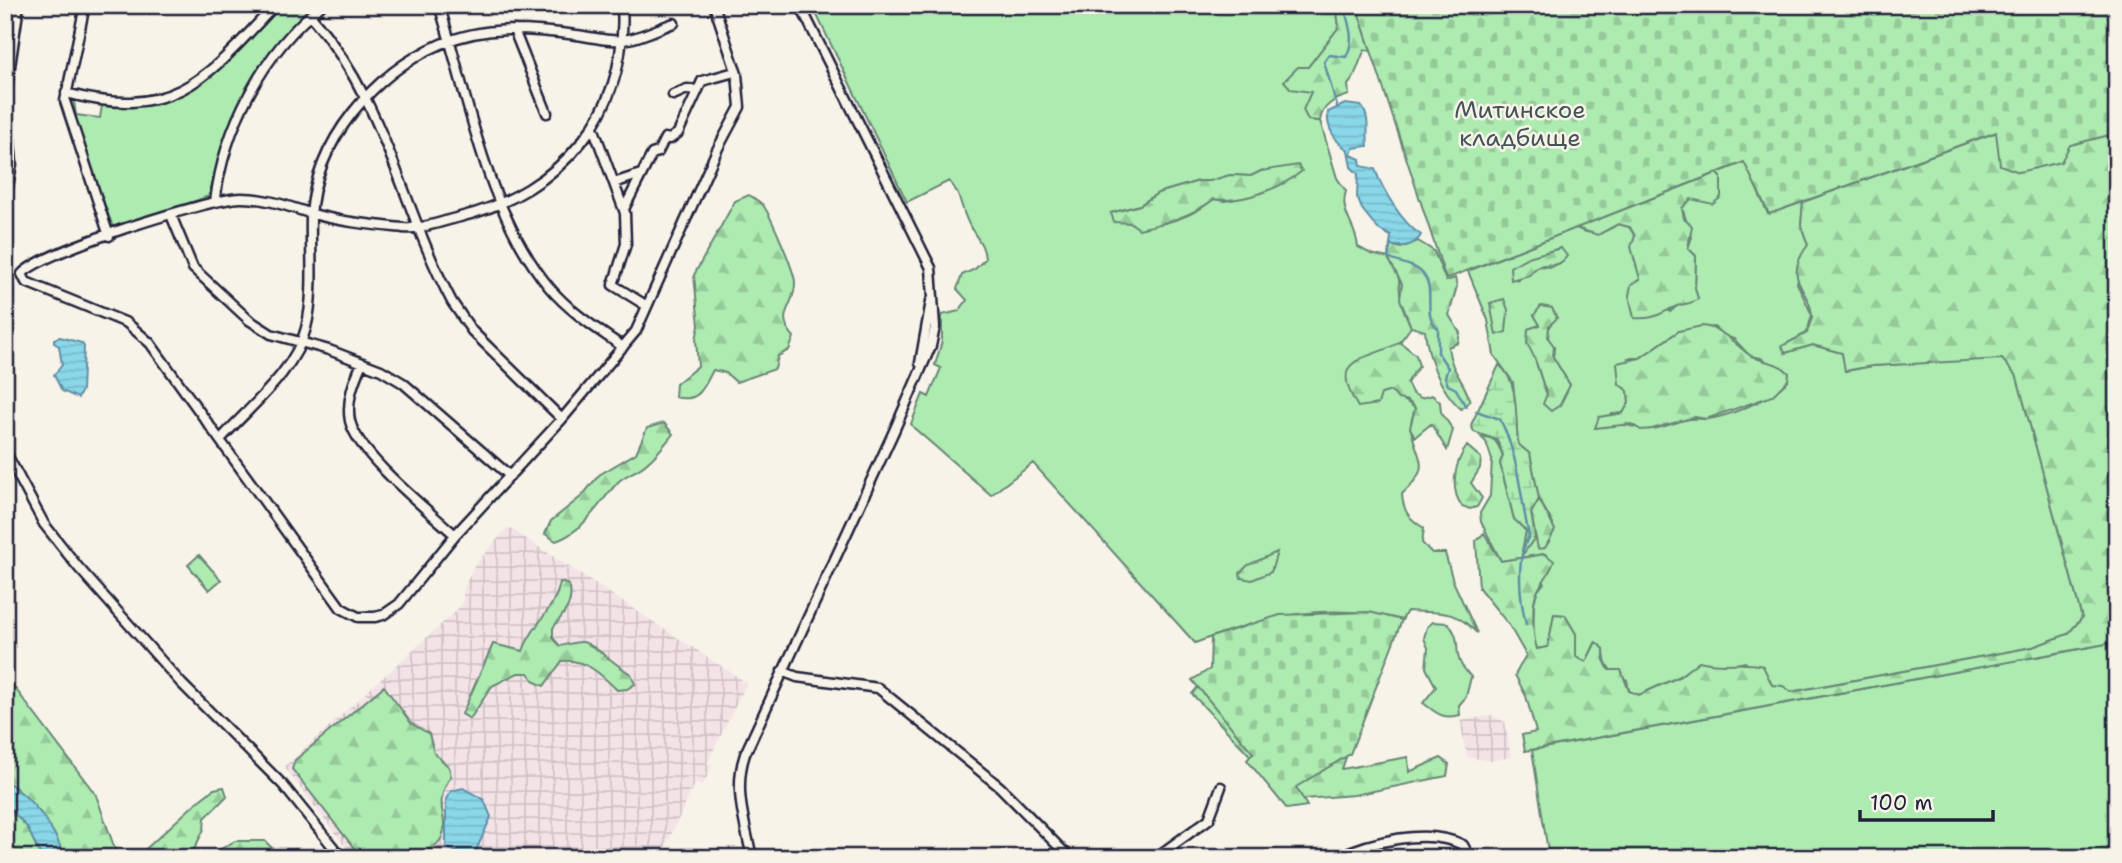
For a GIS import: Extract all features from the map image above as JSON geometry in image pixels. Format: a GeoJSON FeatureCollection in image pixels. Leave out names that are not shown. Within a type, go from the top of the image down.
{"type":"FeatureCollection","features":[{"type":"Feature","properties":{"kind":"street"},"geometry":{"type":"LineString","coordinates":[[5,204],[12,164],[6,94],[19,5]]}},
{"type":"Feature","properties":{"kind":"street"},"geometry":{"type":"LineString","coordinates":[[85,5],[66,93],[66,113],[109,236]]}},
{"type":"Feature","properties":{"kind":"street"},"geometry":{"type":"LineString","coordinates":[[66,93],[100,102],[124,103],[161,98],[185,90],[221,63],[275,5]]}},
{"type":"Feature","properties":{"kind":"street"},"geometry":{"type":"LineString","coordinates":[[215,202],[228,147],[248,97],[272,56],[322,5]]}},
{"type":"Feature","properties":{"kind":"street"},"geometry":{"type":"LineString","coordinates":[[439,5],[483,153],[502,205],[524,250],[550,288],[589,323],[623,347]]}},
{"type":"Feature","properties":{"kind":"street"},"geometry":{"type":"LineString","coordinates":[[622,5],[621,40],[612,86],[593,127],[553,173],[502,205],[405,229],[311,214],[296,206],[269,200],[239,198],[215,202],[109,236],[28,267],[23,274],[26,282],[116,318],[139,332],[162,357],[341,608],[358,617],[383,615],[399,604],[455,535],[562,419],[636,331],[717,150],[740,107],[737,74],[714,5]]}},
{"type":"Feature","properties":{"kind":"street"},"geometry":{"type":"LineString","coordinates":[[752,858],[738,790],[739,771],[918,373],[931,301],[930,268],[918,239],[800,5]]}},
{"type":"Feature","properties":{"kind":"street"},"geometry":{"type":"LineString","coordinates":[[310,15],[328,35],[367,96],[441,281],[472,331],[562,419]]}},
{"type":"Feature","properties":{"kind":"street"},"geometry":{"type":"LineString","coordinates":[[220,440],[293,359],[301,342],[310,306],[311,214],[318,175],[355,108],[367,96],[409,61],[472,33],[514,30],[621,40],[674,23]]}},
{"type":"Feature","properties":{"kind":"street"},"geometry":{"type":"LineString","coordinates":[[514,30],[547,113]]}},
{"type":"Feature","properties":{"kind":"street"},"geometry":{"type":"LineString","coordinates":[[624,209],[652,154],[658,152],[665,138],[670,139],[678,133],[702,81],[731,73]]}},
{"type":"Feature","properties":{"kind":"street"},"geometry":{"type":"LineString","coordinates":[[673,95],[687,89],[698,90]]}},
{"type":"Feature","properties":{"kind":"street"},"geometry":{"type":"LineString","coordinates":[[593,127],[624,209],[626,244],[613,285],[647,306]]}},
{"type":"Feature","properties":{"kind":"street"},"geometry":{"type":"LineString","coordinates":[[614,183],[641,174]]}},
{"type":"Feature","properties":{"kind":"street"},"geometry":{"type":"LineString","coordinates":[[171,215],[193,268],[204,281],[271,334],[362,363],[403,383],[510,476]]}},
{"type":"Feature","properties":{"kind":"street"},"geometry":{"type":"LineString","coordinates":[[362,363],[349,406],[356,437],[373,458],[455,535]]}},
{"type":"Feature","properties":{"kind":"street"},"geometry":{"type":"LineString","coordinates":[[5,451],[44,524],[78,567],[181,683],[283,785],[342,858]]}},
{"type":"Feature","properties":{"kind":"street"},"geometry":{"type":"LineString","coordinates":[[782,671],[797,677],[878,688],[1000,787],[1070,858]]}},
{"type":"Feature","properties":{"kind":"street"},"geometry":{"type":"LineString","coordinates":[[1155,858],[1209,819],[1222,787]]}},
{"type":"Feature","properties":{"kind":"street"},"geometry":{"type":"LineString","coordinates":[[1335,858],[1357,848],[1436,837],[1462,845],[1470,858]]}},
{"type":"Feature","properties":{"kind":"shaded area"},"geometry":{"type":"Polygon","coordinates":[[[508,527],[747,683],[707,763],[712,766],[703,785],[696,782],[660,858],[354,858],[284,767],[456,611],[462,604],[464,588],[474,566],[508,527]]]}},
{"type":"Feature","properties":{"kind":"shaded area"},"geometry":{"type":"Polygon","coordinates":[[[1492,715],[1505,722],[1511,757],[1490,761],[1467,757],[1460,721],[1492,715]]]}},
{"type":"Feature","properties":{"kind":"green space"},"geometry":{"type":"Polygon","coordinates":[[[282,5],[316,5],[276,46],[247,91],[225,142],[209,196],[114,230],[70,110],[70,101],[74,101],[76,115],[100,118],[102,105],[133,105],[160,101],[184,92],[224,65],[282,5]]]}},
{"type":"Feature","properties":{"kind":"green space"},"geometry":{"type":"Polygon","coordinates":[[[812,5],[1336,5],[1339,27],[1308,67],[1312,92],[1308,120],[1320,121],[1337,178],[1346,191],[1346,213],[1358,247],[1388,258],[1399,279],[1402,303],[1411,327],[1394,346],[1354,365],[1348,378],[1349,388],[1381,394],[1391,391],[1415,408],[1411,428],[1421,464],[1417,477],[1402,494],[1405,510],[1424,528],[1422,543],[1432,553],[1445,553],[1453,581],[1477,633],[1460,619],[1445,613],[1407,611],[1402,620],[1374,614],[1322,612],[1297,614],[1247,625],[1195,643],[1033,463],[991,495],[911,424],[923,394],[929,397],[941,368],[935,365],[942,341],[942,315],[959,311],[967,300],[957,289],[962,275],[975,269],[985,259],[984,253],[969,226],[956,190],[949,181],[907,202],[812,5]],[[1261,171],[1251,176],[1230,175],[1199,181],[1158,193],[1140,205],[1111,213],[1123,220],[1149,225],[1191,214],[1214,199],[1225,201],[1245,197],[1261,171]]]}},
{"type":"Feature","properties":{"kind":"green space"},"geometry":{"type":"Polygon","coordinates":[[[1336,5],[1356,5],[1371,51],[1365,50],[1348,85],[1349,95],[1330,104],[1323,111],[1320,121],[1308,120],[1303,110],[1311,92],[1291,89],[1284,81],[1298,67],[1308,67],[1339,27],[1336,5]]]}},
{"type":"Feature","properties":{"kind":"green space","name":"Митинское кладбище"},"geometry":{"type":"Polygon","coordinates":[[[1356,5],[2117,5],[2117,133],[2070,145],[2061,162],[2019,172],[2000,165],[1996,132],[1769,214],[1744,162],[1446,279],[1356,5]]]}},
{"type":"Feature","properties":{"kind":"green space"},"geometry":{"type":"Polygon","coordinates":[[[1997,132],[2070,145],[2117,133],[2117,642],[1525,751],[1522,735],[1536,732],[1526,696],[1515,675],[1526,655],[1509,625],[1479,588],[1476,541],[1484,533],[1501,561],[1545,554],[1554,561],[1535,597],[1533,620],[1537,649],[1548,647],[1554,614],[1565,615],[1576,634],[1576,657],[1586,662],[1596,642],[1604,649],[1604,660],[1609,670],[1621,670],[1629,691],[1639,695],[1679,677],[1699,661],[1763,666],[1772,685],[1783,686],[1791,692],[2033,647],[2068,634],[2082,618],[2017,377],[2002,359],[1872,366],[1845,371],[1842,353],[1813,345],[1785,353],[1782,346],[1807,333],[1812,317],[1811,308],[1797,277],[1800,258],[1808,245],[1801,225],[1803,202],[1997,132]]]}},
{"type":"Feature","properties":{"kind":"green space"},"geometry":{"type":"Polygon","coordinates":[[[1745,162],[1768,214],[1803,202],[1801,225],[1808,245],[1797,283],[1812,315],[1807,333],[1783,346],[1785,353],[1813,345],[1842,353],[1846,371],[1872,366],[2002,358],[2017,376],[2082,618],[2068,634],[2033,647],[1790,692],[1783,687],[1772,685],[1745,662],[1721,667],[1699,662],[1678,677],[1639,695],[1629,691],[1627,680],[1610,669],[1605,661],[1604,649],[1595,643],[1586,662],[1576,657],[1576,634],[1564,615],[1554,614],[1548,647],[1537,649],[1533,638],[1534,603],[1537,592],[1544,583],[1545,554],[1501,561],[1481,522],[1480,513],[1490,496],[1492,460],[1486,442],[1481,437],[1495,441],[1503,456],[1500,463],[1514,519],[1526,531],[1524,552],[1535,537],[1537,543],[1549,542],[1553,524],[1539,499],[1530,454],[1518,444],[1513,382],[1494,355],[1488,320],[1468,271],[1576,228],[1597,232],[1618,224],[1629,227],[1635,236],[1633,247],[1637,268],[1670,312],[1678,305],[1698,299],[1695,289],[1696,256],[1688,248],[1692,237],[1682,208],[1691,199],[1721,197],[1721,177],[1717,173],[1745,162]],[[1560,248],[1516,264],[1517,280],[1538,266],[1551,267],[1563,262],[1560,248]],[[1541,325],[1528,329],[1547,394],[1570,385],[1553,357],[1554,347],[1548,338],[1549,326],[1541,325]],[[1714,327],[1679,331],[1640,358],[1628,358],[1619,384],[1628,391],[1629,403],[1623,413],[1612,414],[1620,425],[1652,429],[1687,419],[1714,418],[1762,400],[1788,380],[1761,358],[1750,356],[1734,339],[1723,335],[1714,327]]]}},
{"type":"Feature","properties":{"kind":"green space"},"geometry":{"type":"Polygon","coordinates":[[[1298,165],[1302,171],[1272,189],[1248,197],[1214,199],[1188,214],[1159,224],[1139,229],[1131,223],[1114,222],[1111,213],[1140,205],[1158,193],[1199,181],[1230,175],[1251,176],[1261,171],[1298,165]]]}},
{"type":"Feature","properties":{"kind":"green space"},"geometry":{"type":"Polygon","coordinates":[[[1717,173],[1721,177],[1721,197],[1713,204],[1691,199],[1682,208],[1684,219],[1692,226],[1688,248],[1696,256],[1695,288],[1698,299],[1652,317],[1634,318],[1629,295],[1631,285],[1640,279],[1631,247],[1635,236],[1630,227],[1618,224],[1598,235],[1576,228],[1717,173]]]}},
{"type":"Feature","properties":{"kind":"green space"},"geometry":{"type":"Polygon","coordinates":[[[749,195],[767,211],[794,276],[794,291],[785,322],[794,337],[789,350],[778,356],[775,369],[736,382],[726,373],[713,370],[695,396],[675,397],[676,384],[698,366],[696,339],[699,326],[694,275],[735,201],[749,195]]]}},
{"type":"Feature","properties":{"kind":"green space"},"geometry":{"type":"Polygon","coordinates":[[[1418,241],[1434,251],[1446,281],[1455,278],[1457,286],[1449,315],[1460,333],[1458,343],[1448,347],[1452,363],[1470,401],[1461,409],[1447,393],[1436,373],[1425,331],[1411,327],[1400,299],[1402,284],[1388,258],[1390,245],[1401,248],[1418,241]]]}},
{"type":"Feature","properties":{"kind":"green space"},"geometry":{"type":"Polygon","coordinates":[[[1561,248],[1567,256],[1561,262],[1538,266],[1529,275],[1511,280],[1510,267],[1528,257],[1561,248]]]}},
{"type":"Feature","properties":{"kind":"green space"},"geometry":{"type":"Polygon","coordinates":[[[1504,299],[1508,310],[1506,332],[1496,335],[1490,303],[1504,299]]]}},
{"type":"Feature","properties":{"kind":"green space"},"geometry":{"type":"Polygon","coordinates":[[[1541,306],[1552,308],[1557,318],[1549,326],[1548,338],[1554,346],[1553,357],[1570,385],[1560,405],[1551,411],[1543,404],[1547,394],[1527,344],[1528,329],[1540,325],[1534,315],[1541,306]]]}},
{"type":"Feature","properties":{"kind":"green space"},"geometry":{"type":"Polygon","coordinates":[[[1702,326],[1721,333],[1753,357],[1784,369],[1789,373],[1788,380],[1772,396],[1706,419],[1695,417],[1641,430],[1631,424],[1595,428],[1599,417],[1623,413],[1629,403],[1628,391],[1619,384],[1617,363],[1640,358],[1679,331],[1702,326]]]}},
{"type":"Feature","properties":{"kind":"green space"},"geometry":{"type":"Polygon","coordinates":[[[1400,342],[1416,355],[1419,366],[1407,383],[1412,393],[1421,398],[1432,395],[1440,402],[1441,412],[1453,430],[1447,450],[1431,424],[1415,437],[1410,428],[1415,408],[1408,401],[1398,399],[1391,391],[1381,394],[1378,404],[1358,407],[1349,390],[1346,377],[1355,362],[1400,342]]]}},
{"type":"Feature","properties":{"kind":"green space"},"geometry":{"type":"Polygon","coordinates":[[[1499,365],[1506,372],[1513,390],[1518,444],[1530,454],[1539,499],[1531,513],[1535,537],[1524,553],[1522,551],[1526,531],[1514,519],[1500,463],[1503,455],[1497,440],[1474,432],[1471,425],[1499,365]]]}},
{"type":"Feature","properties":{"kind":"green space"},"geometry":{"type":"Polygon","coordinates":[[[664,423],[673,434],[644,466],[619,481],[583,524],[556,541],[545,534],[551,521],[582,496],[599,475],[636,453],[647,428],[664,423]]]}},
{"type":"Feature","properties":{"kind":"green space"},"geometry":{"type":"Polygon","coordinates":[[[1467,446],[1481,458],[1480,468],[1471,483],[1482,498],[1477,507],[1470,509],[1462,506],[1455,484],[1459,460],[1467,446]]]}},
{"type":"Feature","properties":{"kind":"green space"},"geometry":{"type":"Polygon","coordinates":[[[1539,499],[1555,530],[1545,548],[1538,549],[1531,513],[1539,499]]]}},
{"type":"Feature","properties":{"kind":"green space"},"geometry":{"type":"Polygon","coordinates":[[[1277,552],[1271,572],[1252,580],[1241,578],[1240,573],[1248,565],[1277,552]]]}},
{"type":"Feature","properties":{"kind":"green space"},"geometry":{"type":"Polygon","coordinates":[[[199,555],[221,580],[209,590],[188,565],[199,555]]]}},
{"type":"Feature","properties":{"kind":"green space"},"geometry":{"type":"Polygon","coordinates":[[[560,582],[569,585],[570,597],[567,608],[553,628],[553,638],[560,646],[580,642],[588,644],[631,674],[635,684],[627,689],[617,690],[586,665],[562,661],[544,686],[535,682],[528,673],[518,673],[492,686],[470,719],[462,714],[493,644],[523,651],[526,642],[554,601],[560,582]]]}},
{"type":"Feature","properties":{"kind":"green space"},"geometry":{"type":"Polygon","coordinates":[[[1369,612],[1402,620],[1350,754],[1296,787],[1307,806],[1287,809],[1247,760],[1253,753],[1192,680],[1210,669],[1211,637],[1280,615],[1369,612]]]}},
{"type":"Feature","properties":{"kind":"green space"},"geometry":{"type":"Polygon","coordinates":[[[1433,622],[1448,623],[1456,639],[1460,662],[1471,677],[1466,697],[1459,705],[1460,715],[1444,716],[1423,703],[1436,687],[1426,668],[1428,648],[1424,638],[1427,627],[1433,622]]]}},
{"type":"Feature","properties":{"kind":"green space"},"geometry":{"type":"Polygon","coordinates":[[[2117,642],[2117,858],[1549,858],[1532,750],[2117,642]]]}},
{"type":"Feature","properties":{"kind":"green space"},"geometry":{"type":"Polygon","coordinates":[[[1216,666],[1372,680],[1342,769],[1408,757],[1409,772],[1441,758],[1449,764],[1447,776],[1354,795],[1292,800],[1192,694],[1216,666]]]}},
{"type":"Feature","properties":{"kind":"green space"},"geometry":{"type":"Polygon","coordinates":[[[5,675],[96,795],[118,858],[64,858],[55,835],[41,814],[5,780],[5,675]]]}},
{"type":"Feature","properties":{"kind":"green space"},"geometry":{"type":"Polygon","coordinates":[[[384,686],[411,723],[429,734],[434,753],[449,767],[451,776],[441,803],[444,823],[442,837],[423,858],[362,858],[292,769],[295,760],[384,686]]]}},
{"type":"Feature","properties":{"kind":"green space"},"geometry":{"type":"Polygon","coordinates":[[[224,787],[227,796],[205,818],[204,829],[190,858],[136,858],[197,802],[214,789],[224,787]]]}},
{"type":"Feature","properties":{"kind":"green space"},"geometry":{"type":"Polygon","coordinates":[[[5,803],[27,827],[42,858],[12,858],[5,848],[5,803]]]}},
{"type":"Feature","properties":{"kind":"green space"},"geometry":{"type":"Polygon","coordinates":[[[235,841],[265,841],[282,858],[205,858],[235,841]]]}},
{"type":"Feature","properties":{"kind":"water"},"geometry":{"type":"Polygon","coordinates":[[[1345,104],[1361,106],[1367,120],[1368,146],[1353,148],[1351,155],[1360,159],[1361,166],[1375,169],[1394,206],[1421,235],[1412,244],[1390,245],[1391,236],[1378,229],[1362,209],[1357,197],[1358,174],[1351,167],[1348,150],[1335,138],[1328,123],[1328,112],[1345,104]]]}},
{"type":"Feature","properties":{"kind":"water"},"geometry":{"type":"Polygon","coordinates":[[[60,337],[82,343],[84,347],[82,390],[78,398],[62,391],[54,375],[62,365],[59,346],[54,343],[54,339],[60,337]]]}},
{"type":"Feature","properties":{"kind":"water"},"geometry":{"type":"Polygon","coordinates":[[[5,780],[41,814],[55,835],[64,858],[42,858],[27,827],[5,803],[5,780]]]}},
{"type":"Feature","properties":{"kind":"water"},"geometry":{"type":"Polygon","coordinates":[[[463,788],[484,800],[491,817],[475,853],[467,855],[446,848],[446,799],[451,791],[463,788]]]}},
{"type":"Feature","properties":{"kind":"waterway"},"geometry":{"type":"LineString","coordinates":[[1337,106],[1324,62],[1329,55],[1346,57],[1349,50],[1350,32],[1344,5]]}},
{"type":"Feature","properties":{"kind":"waterway"},"geometry":{"type":"LineString","coordinates":[[1391,244],[1388,258],[1417,269],[1425,278],[1430,316],[1438,328],[1438,353],[1448,368],[1445,377],[1448,385],[1456,389],[1466,407]]}},
{"type":"Feature","properties":{"kind":"waterway"},"geometry":{"type":"LineString","coordinates":[[1476,411],[1500,419],[1515,462],[1529,536],[1520,568],[1526,624]]}}]}
